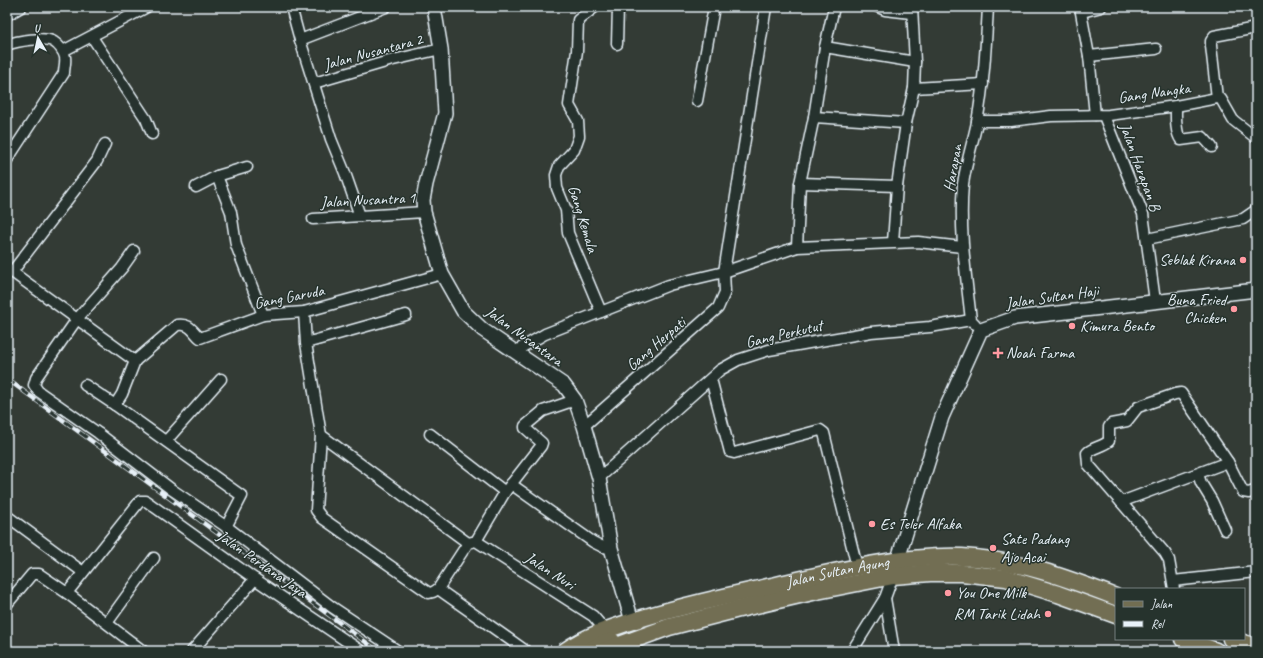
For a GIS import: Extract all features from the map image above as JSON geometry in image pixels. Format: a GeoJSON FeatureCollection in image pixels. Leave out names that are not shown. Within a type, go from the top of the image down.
{"type":"FeatureCollection","features":[{"type":"Feature","properties":{"kind":"main road","name":"Jalan Sultan Agung"},"geometry":{"type":"LineString","coordinates":[[603,651],[669,627],[895,569],[928,558],[962,557],[993,560],[1030,567],[1072,580],[1115,597]]}},
{"type":"Feature","properties":{"kind":"main road","name":"Jalan Sultan Agung"},"geometry":{"type":"LineString","coordinates":[[565,651],[579,641],[605,630],[639,625],[666,611],[857,567],[930,573],[962,573],[1006,578],[1058,594],[1115,615]]}},
{"type":"Feature","properties":{"kind":"main road"},"geometry":{"type":"LineString","coordinates":[[577,651],[599,639],[639,625],[669,627]]}},
{"type":"Feature","properties":{"kind":"main road"},"geometry":{"type":"LineString","coordinates":[[588,651],[639,625]]}},
{"type":"Feature","properties":{"kind":"main road"},"geometry":{"type":"LineString","coordinates":[[1186,640],[1216,651]]}},
{"type":"Feature","properties":{"kind":"main road"},"geometry":{"type":"LineString","coordinates":[[1235,640],[1256,647]]}},
{"type":"Feature","properties":{"kind":"street"},"geometry":{"type":"LineString","coordinates":[[7,15],[21,7]]}},
{"type":"Feature","properties":{"kind":"street"},"geometry":{"type":"LineString","coordinates":[[63,51],[147,7]]}},
{"type":"Feature","properties":{"kind":"street"},"geometry":{"type":"LineString","coordinates":[[291,7],[331,139],[360,216]]}},
{"type":"Feature","properties":{"kind":"street"},"geometry":{"type":"LineString","coordinates":[[300,40],[386,7]]}},
{"type":"Feature","properties":{"kind":"street","name":"Jalan Nusantara"},"geometry":{"type":"LineString","coordinates":[[434,7],[440,49],[445,113],[423,200],[424,212],[442,274],[463,310],[483,330],[564,385],[575,400],[599,478],[611,548],[639,625]]}},
{"type":"Feature","properties":{"kind":"street","name":"Gang Kemala"},"geometry":{"type":"LineString","coordinates":[[595,7],[578,20],[577,51],[569,105],[578,121],[579,136],[574,150],[559,166],[556,175],[557,188],[566,210],[568,233],[601,312]]}},
{"type":"Feature","properties":{"kind":"street"},"geometry":{"type":"LineString","coordinates":[[617,44],[618,7]]}},
{"type":"Feature","properties":{"kind":"street"},"geometry":{"type":"LineString","coordinates":[[697,101],[714,7]]}},
{"type":"Feature","properties":{"kind":"street","name":"Gang Herpati"},"geometry":{"type":"LineString","coordinates":[[584,426],[718,308],[725,292],[724,272],[766,7]]}},
{"type":"Feature","properties":{"kind":"street"},"geometry":{"type":"LineString","coordinates":[[797,247],[800,183],[814,116],[833,7]]}},
{"type":"Feature","properties":{"kind":"street"},"geometry":{"type":"LineString","coordinates":[[878,7],[885,10],[912,10],[915,62],[914,88],[906,123],[897,186],[893,242]]}},
{"type":"Feature","properties":{"kind":"street","name":"Harapan"},"geometry":{"type":"LineString","coordinates":[[971,320],[962,247],[961,217],[964,183],[983,84],[988,7]]}},
{"type":"Feature","properties":{"kind":"street"},"geometry":{"type":"LineString","coordinates":[[1100,116],[1081,10],[1101,7]]}},
{"type":"Feature","properties":{"kind":"street"},"geometry":{"type":"LineString","coordinates":[[1256,28],[1214,36],[1211,41],[1217,98],[1221,99],[1233,120],[1256,138]]}},
{"type":"Feature","properties":{"kind":"street"},"geometry":{"type":"LineString","coordinates":[[92,37],[146,118],[152,134]]}},
{"type":"Feature","properties":{"kind":"street"},"geometry":{"type":"LineString","coordinates":[[7,160],[64,73],[65,58],[63,51],[54,41],[30,40],[8,42]]}},
{"type":"Feature","properties":{"kind":"street"},"geometry":{"type":"LineString","coordinates":[[825,47],[915,62]]}},
{"type":"Feature","properties":{"kind":"street","name":"Jalan Nusantara 2"},"geometry":{"type":"LineString","coordinates":[[314,83],[389,61],[440,49]]}},
{"type":"Feature","properties":{"kind":"street"},"geometry":{"type":"LineString","coordinates":[[1089,56],[1156,49]]}},
{"type":"Feature","properties":{"kind":"street"},"geometry":{"type":"LineString","coordinates":[[914,88],[983,84]]}},
{"type":"Feature","properties":{"kind":"street","name":"Gang Nangka"},"geometry":{"type":"LineString","coordinates":[[977,121],[1011,121],[1051,116],[1100,116],[1176,106],[1217,98]]}},
{"type":"Feature","properties":{"kind":"street"},"geometry":{"type":"LineString","coordinates":[[1176,106],[1177,127],[1180,139],[1203,137],[1212,147]]}},
{"type":"Feature","properties":{"kind":"street"},"geometry":{"type":"LineString","coordinates":[[814,116],[906,123]]}},
{"type":"Feature","properties":{"kind":"street","name":"Jalan Harapan B"},"geometry":{"type":"LineString","coordinates":[[1100,116],[1141,207],[1147,239],[1155,301]]}},
{"type":"Feature","properties":{"kind":"street"},"geometry":{"type":"LineString","coordinates":[[105,144],[97,161],[9,273],[77,319],[135,361],[122,394],[115,405]]}},
{"type":"Feature","properties":{"kind":"street"},"geometry":{"type":"LineString","coordinates":[[196,187],[217,176],[248,167]]}},
{"type":"Feature","properties":{"kind":"street"},"geometry":{"type":"LineString","coordinates":[[217,176],[231,212],[236,245],[263,315]]}},
{"type":"Feature","properties":{"kind":"street"},"geometry":{"type":"LineString","coordinates":[[800,183],[897,186]]}},
{"type":"Feature","properties":{"kind":"street"},"geometry":{"type":"LineString","coordinates":[[1147,239],[1243,219],[1256,210]]}},
{"type":"Feature","properties":{"kind":"street","name":"Jalan Nusantra 1"},"geometry":{"type":"LineString","coordinates":[[313,218],[424,212]]}},
{"type":"Feature","properties":{"kind":"street"},"geometry":{"type":"LineString","coordinates":[[514,352],[545,334],[669,285],[724,272],[797,247],[893,242],[918,242],[962,247]]}},
{"type":"Feature","properties":{"kind":"street"},"geometry":{"type":"LineString","coordinates":[[134,251],[122,268],[77,319],[36,378],[34,385],[38,391],[98,433],[171,489],[226,527],[332,607],[398,651]]}},
{"type":"Feature","properties":{"kind":"street","name":"Gang Garuda"},"geometry":{"type":"LineString","coordinates":[[135,361],[177,325],[184,324],[188,326],[200,338],[263,315],[304,312],[442,274]]}},
{"type":"Feature","properties":{"kind":"street","name":"Jalan Sultan Haji"},"geometry":{"type":"LineString","coordinates":[[981,330],[1015,318],[1256,290]]}},
{"type":"Feature","properties":{"kind":"street"},"geometry":{"type":"LineString","coordinates":[[304,312],[306,343],[321,435],[316,510],[322,518],[429,593],[438,589],[508,488],[541,446],[542,443],[524,426],[543,411],[575,400]]}},
{"type":"Feature","properties":{"kind":"street"},"geometry":{"type":"LineString","coordinates":[[306,343],[406,315]]}},
{"type":"Feature","properties":{"kind":"street"},"geometry":{"type":"LineString","coordinates":[[852,651],[884,598],[895,569],[942,417],[981,330],[971,320]]}},
{"type":"Feature","properties":{"kind":"street","name":"Gang Perkutut"},"geometry":{"type":"LineString","coordinates":[[599,478],[720,370],[738,360],[769,350],[871,332],[930,327],[971,320]]}},
{"type":"Feature","properties":{"kind":"street"},"geometry":{"type":"LineString","coordinates":[[166,441],[221,378]]}},
{"type":"Feature","properties":{"kind":"street"},"geometry":{"type":"LineString","coordinates":[[711,379],[730,452],[734,453],[820,430],[824,433],[857,567]]}},
{"type":"Feature","properties":{"kind":"street"},"geometry":{"type":"LineString","coordinates":[[85,384],[242,496],[226,527]]}},
{"type":"Feature","properties":{"kind":"street"},"geometry":{"type":"LineString","coordinates":[[1256,490],[1249,493],[1244,492],[1228,462],[1181,393],[1139,406],[1128,421],[1111,424],[1109,441],[1087,453],[1088,464],[1165,553],[1169,560],[1173,585],[1256,572]]}},
{"type":"Feature","properties":{"kind":"street"},"geometry":{"type":"LineString","coordinates":[[430,434],[508,488],[593,542],[611,548]]}},
{"type":"Feature","properties":{"kind":"street","name":"Jalan Nuri"},"geometry":{"type":"LineString","coordinates":[[321,435],[472,542],[592,616],[605,630]]}},
{"type":"Feature","properties":{"kind":"street"},"geometry":{"type":"LineString","coordinates":[[1121,502],[1228,462]]}},
{"type":"Feature","properties":{"kind":"street"},"geometry":{"type":"LineString","coordinates":[[1198,474],[1201,484],[1212,501],[1225,530]]}},
{"type":"Feature","properties":{"kind":"street","name":"Jalan Perdana Jaya"},"geometry":{"type":"LineString","coordinates":[[83,572],[140,501],[146,501],[255,579],[361,651]]}},
{"type":"Feature","properties":{"kind":"street"},"geometry":{"type":"LineString","coordinates":[[7,516],[83,572],[67,593]]}},
{"type":"Feature","properties":{"kind":"street"},"geometry":{"type":"LineString","coordinates":[[107,623],[154,558]]}},
{"type":"Feature","properties":{"kind":"street"},"geometry":{"type":"LineString","coordinates":[[7,604],[32,574],[39,574],[67,593],[143,651]]}},
{"type":"Feature","properties":{"kind":"street"},"geometry":{"type":"LineString","coordinates":[[192,651],[255,579]]}},
{"type":"Feature","properties":{"kind":"street"},"geometry":{"type":"LineString","coordinates":[[438,589],[526,651]]}},
{"type":"Feature","properties":{"kind":"street"},"geometry":{"type":"LineString","coordinates":[[884,598],[894,651]]}},
{"type":"Feature","properties":{"kind":"railway"},"geometry":{"type":"LineString","coordinates":[[7,379],[378,651]]}},
{"type":"Feature","properties":{"kind":"place","name":"Seblak Kirana"},"geometry":{"type":"Point","coordinates":[1243,260]}},
{"type":"Feature","properties":{"kind":"place","name":"Buna Fried Chicken"},"geometry":{"type":"Point","coordinates":[1234,309]}},
{"type":"Feature","properties":{"kind":"place","name":"Kimura Bento"},"geometry":{"type":"Point","coordinates":[1072,326]}},
{"type":"Feature","properties":{"kind":"place","name":"Noah Farma"},"geometry":{"type":"Point","coordinates":[998,353]}},
{"type":"Feature","properties":{"kind":"place","name":"Es Teler Alfaka"},"geometry":{"type":"Point","coordinates":[872,524]}},
{"type":"Feature","properties":{"kind":"place","name":"Sate Padang Ajo Acai"},"geometry":{"type":"Point","coordinates":[993,548]}},
{"type":"Feature","properties":{"kind":"place","name":"You One Milk"},"geometry":{"type":"Point","coordinates":[948,593]}},
{"type":"Feature","properties":{"kind":"place","name":"RM Tarik Lidah"},"geometry":{"type":"Point","coordinates":[1048,614]}}]}
